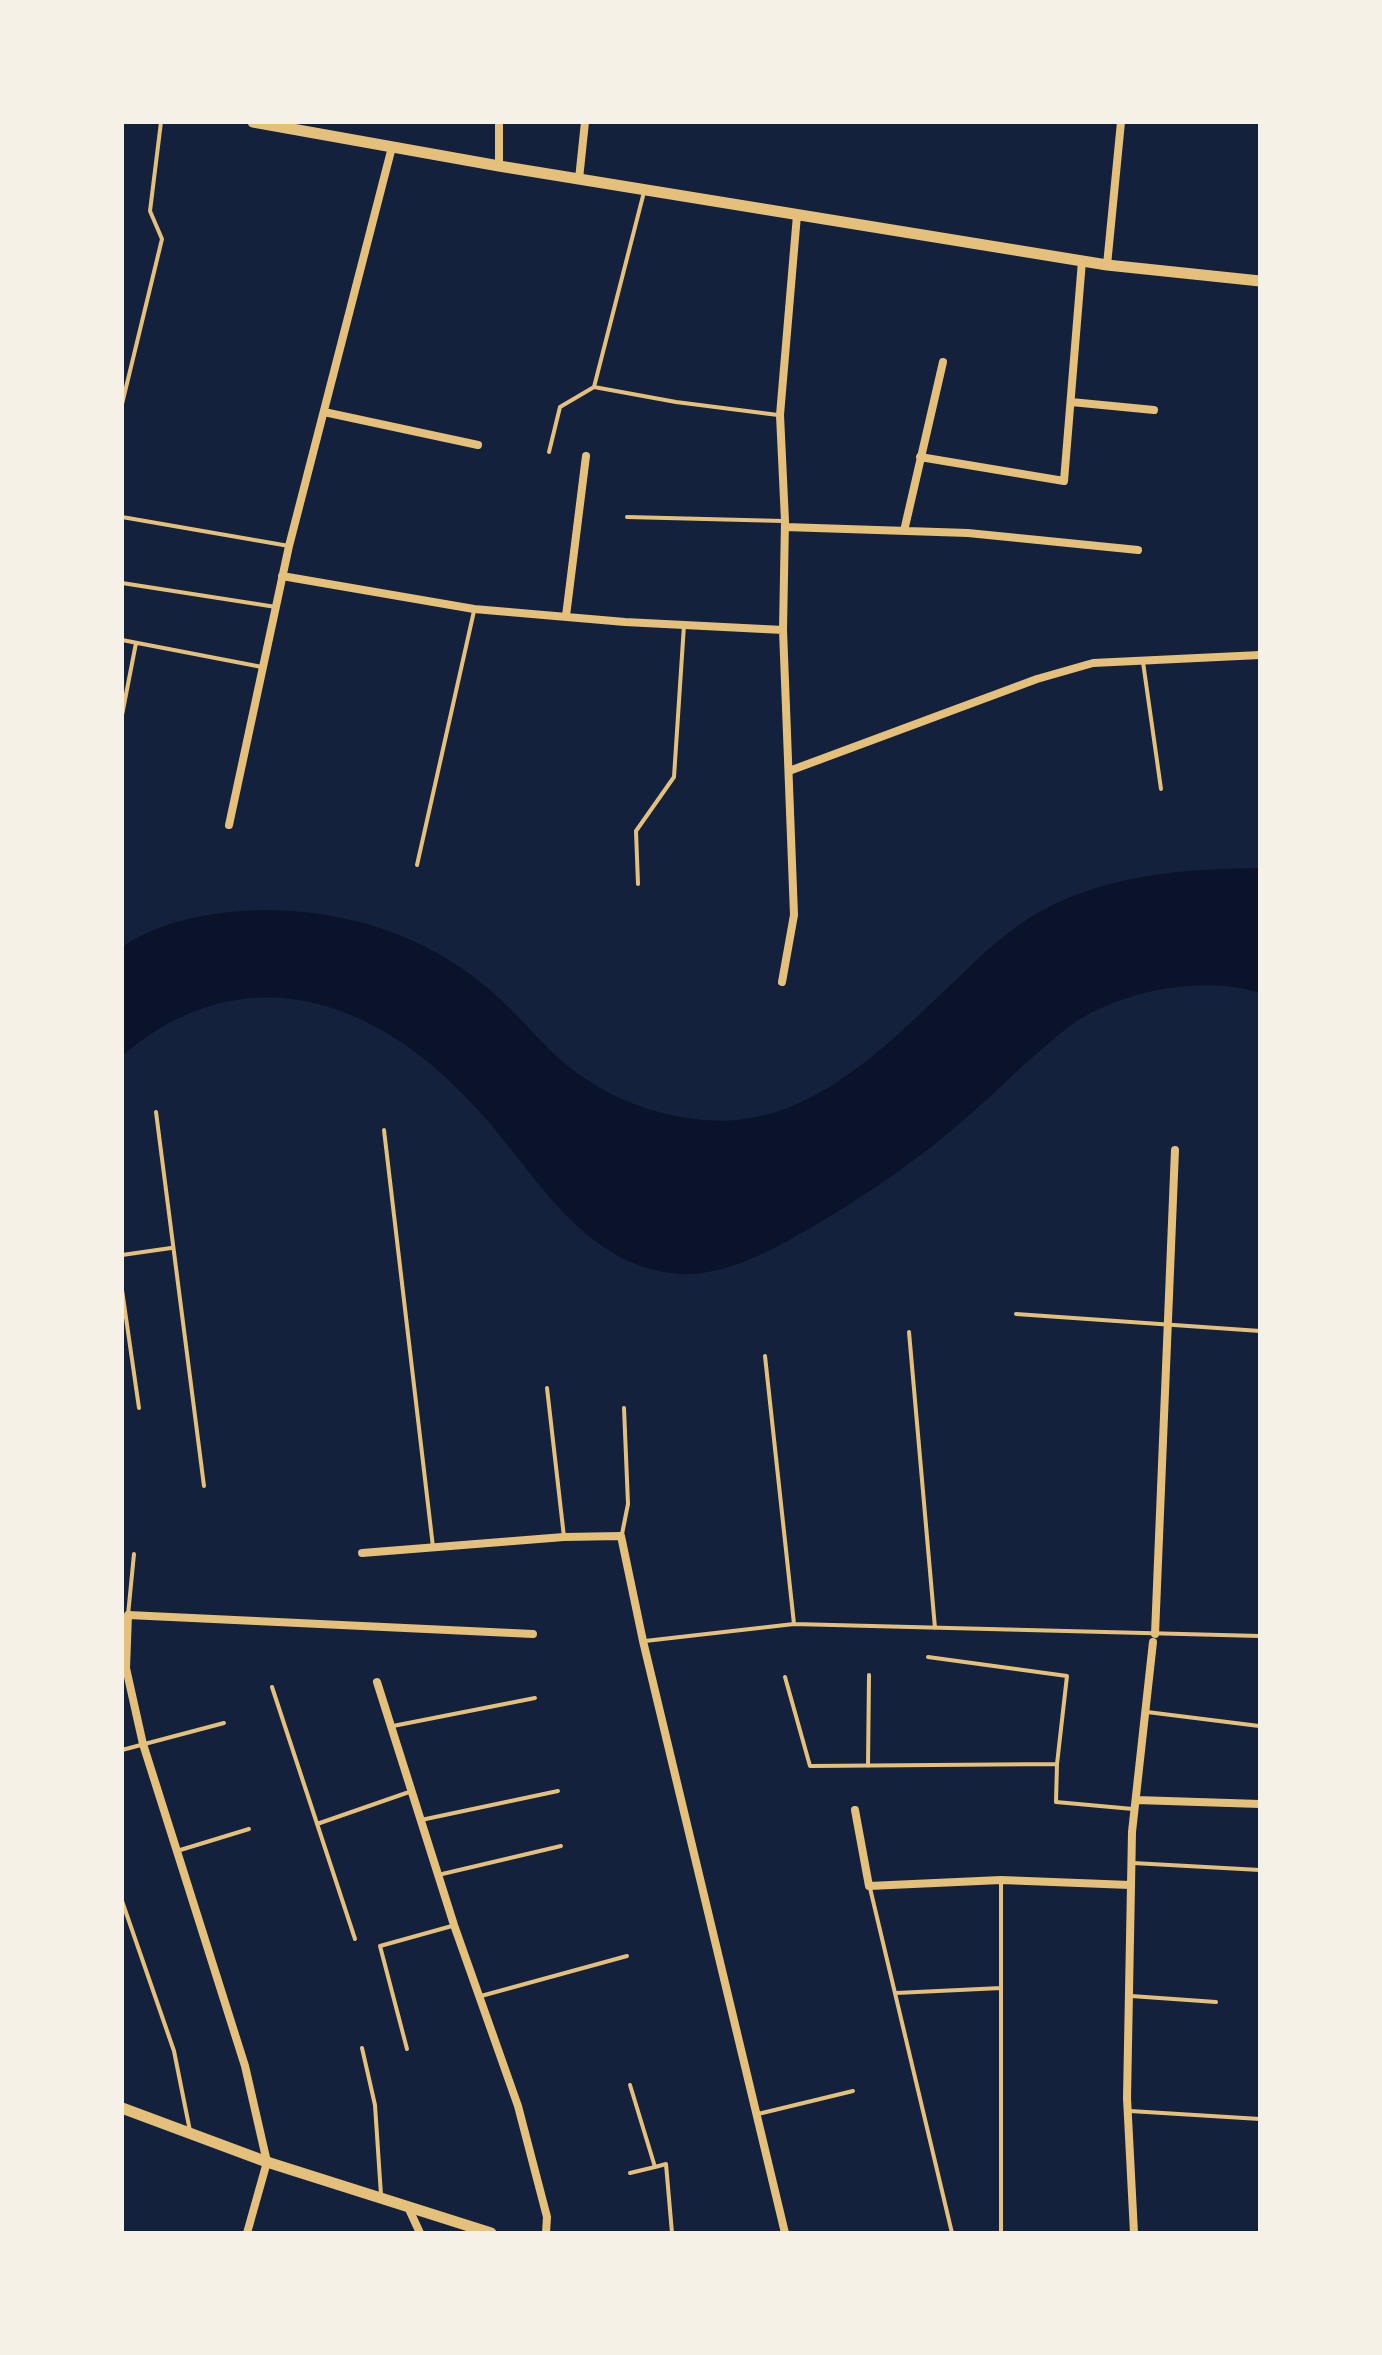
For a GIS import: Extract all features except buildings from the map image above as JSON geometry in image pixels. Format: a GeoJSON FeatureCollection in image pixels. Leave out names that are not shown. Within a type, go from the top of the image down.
{"type":"FeatureCollection","features":[{"type":"Feature","properties":{"kind":"main road"},"geometry":{"type":"LineString","coordinates":[[253,122],[312,127],[392,147],[499,166],[1107,265],[1260,281]]}},
{"type":"Feature","properties":{"kind":"main road"},"geometry":{"type":"LineString","coordinates":[[122,2108],[267,2162],[491,2233]]}},
{"type":"Feature","properties":{"kind":"street"},"geometry":{"type":"LineString","coordinates":[[499,122],[499,166]]}},
{"type":"Feature","properties":{"kind":"street"},"geometry":{"type":"LineString","coordinates":[[579,179],[585,122]]}},
{"type":"Feature","properties":{"kind":"street"},"geometry":{"type":"LineString","coordinates":[[1107,265],[1121,122]]}},
{"type":"Feature","properties":{"kind":"street"},"geometry":{"type":"LineString","coordinates":[[229,825],[289,546],[392,147]]}},
{"type":"Feature","properties":{"kind":"street"},"geometry":{"type":"LineString","coordinates":[[782,982],[794,915],[783,630],[785,524],[780,415],[797,215]]}},
{"type":"Feature","properties":{"kind":"street"},"geometry":{"type":"LineString","coordinates":[[920,457],[1064,481],[1082,261]]}},
{"type":"Feature","properties":{"kind":"street"},"geometry":{"type":"LineString","coordinates":[[904,531],[943,362]]}},
{"type":"Feature","properties":{"kind":"street"},"geometry":{"type":"LineString","coordinates":[[1071,402],[1154,410]]}},
{"type":"Feature","properties":{"kind":"street"},"geometry":{"type":"LineString","coordinates":[[324,412],[478,445]]}},
{"type":"Feature","properties":{"kind":"street"},"geometry":{"type":"LineString","coordinates":[[566,616],[586,456]]}},
{"type":"Feature","properties":{"kind":"street"},"geometry":{"type":"LineString","coordinates":[[785,524],[968,533],[1138,550]]}},
{"type":"Feature","properties":{"kind":"street"},"geometry":{"type":"LineString","coordinates":[[282,576],[474,609],[783,630]]}},
{"type":"Feature","properties":{"kind":"street"},"geometry":{"type":"LineString","coordinates":[[789,771],[1037,679],[1093,663],[1260,655]]}},
{"type":"Feature","properties":{"kind":"street"},"geometry":{"type":"LineString","coordinates":[[1134,2233],[1128,2111],[1130,1885],[1144,1711],[1154,1638],[1175,1150]]}},
{"type":"Feature","properties":{"kind":"street"},"geometry":{"type":"LineString","coordinates":[[362,1553],[564,1537],[621,1536],[643,1641],[785,2233]]}},
{"type":"Feature","properties":{"kind":"street"},"geometry":{"type":"LineString","coordinates":[[247,2233],[267,2162],[245,2066],[143,1744],[126,1668],[128,1615],[533,1634]]}},
{"type":"Feature","properties":{"kind":"street"},"geometry":{"type":"LineString","coordinates":[[377,1682],[454,1925],[518,2106],[547,2217],[546,2233]]}},
{"type":"Feature","properties":{"kind":"street"},"geometry":{"type":"LineString","coordinates":[[1136,1805],[1260,1804]]}},
{"type":"Feature","properties":{"kind":"street"},"geometry":{"type":"LineString","coordinates":[[855,1810],[869,1886],[1001,1880],[1130,1885]]}},
{"type":"Feature","properties":{"kind":"street"},"geometry":{"type":"LineString","coordinates":[[408,2206],[420,2233]]}},
{"type":"Feature","properties":{"kind":"lane"},"geometry":{"type":"LineString","coordinates":[[122,404],[162,239],[150,211],[161,122]]}},
{"type":"Feature","properties":{"kind":"lane"},"geometry":{"type":"LineString","coordinates":[[594,387],[645,189]]}},
{"type":"Feature","properties":{"kind":"lane"},"geometry":{"type":"LineString","coordinates":[[549,452],[560,407],[594,387],[676,402],[780,415]]}},
{"type":"Feature","properties":{"kind":"lane"},"geometry":{"type":"LineString","coordinates":[[122,517],[289,546]]}},
{"type":"Feature","properties":{"kind":"lane"},"geometry":{"type":"LineString","coordinates":[[627,517],[785,524]]}},
{"type":"Feature","properties":{"kind":"lane"},"geometry":{"type":"LineString","coordinates":[[122,583],[276,607]]}},
{"type":"Feature","properties":{"kind":"lane"},"geometry":{"type":"LineString","coordinates":[[417,865],[474,609]]}},
{"type":"Feature","properties":{"kind":"lane"},"geometry":{"type":"LineString","coordinates":[[638,884],[636,831],[674,777],[684,625]]}},
{"type":"Feature","properties":{"kind":"lane"},"geometry":{"type":"LineString","coordinates":[[122,640],[262,667]]}},
{"type":"Feature","properties":{"kind":"lane"},"geometry":{"type":"LineString","coordinates":[[122,715],[136,643]]}},
{"type":"Feature","properties":{"kind":"lane"},"geometry":{"type":"LineString","coordinates":[[1143,659],[1161,789]]}},
{"type":"Feature","properties":{"kind":"lane"},"geometry":{"type":"LineString","coordinates":[[156,1112],[204,1486]]}},
{"type":"Feature","properties":{"kind":"lane"},"geometry":{"type":"LineString","coordinates":[[384,1130],[433,1547]]}},
{"type":"Feature","properties":{"kind":"lane"},"geometry":{"type":"LineString","coordinates":[[122,1255],[172,1248]]}},
{"type":"Feature","properties":{"kind":"lane"},"geometry":{"type":"LineString","coordinates":[[122,1290],[139,1408]]}},
{"type":"Feature","properties":{"kind":"lane"},"geometry":{"type":"LineString","coordinates":[[1016,1314],[1260,1331]]}},
{"type":"Feature","properties":{"kind":"lane"},"geometry":{"type":"LineString","coordinates":[[909,1332],[935,1628]]}},
{"type":"Feature","properties":{"kind":"lane"},"geometry":{"type":"LineString","coordinates":[[765,1356],[794,1624]]}},
{"type":"Feature","properties":{"kind":"lane"},"geometry":{"type":"LineString","coordinates":[[547,1388],[564,1537]]}},
{"type":"Feature","properties":{"kind":"lane"},"geometry":{"type":"LineString","coordinates":[[621,1536],[628,1504],[624,1408]]}},
{"type":"Feature","properties":{"kind":"lane"},"geometry":{"type":"LineString","coordinates":[[128,1615],[134,1554]]}},
{"type":"Feature","properties":{"kind":"lane"},"geometry":{"type":"LineString","coordinates":[[643,1641],[794,1624],[1154,1638],[1260,1636]]}},
{"type":"Feature","properties":{"kind":"lane"},"geometry":{"type":"LineString","coordinates":[[928,1657],[1067,1676],[1056,1802],[1136,1805]]}},
{"type":"Feature","properties":{"kind":"lane"},"geometry":{"type":"LineString","coordinates":[[868,1766],[869,1675]]}},
{"type":"Feature","properties":{"kind":"lane"},"geometry":{"type":"LineString","coordinates":[[785,1677],[810,1766],[1057,1764]]}},
{"type":"Feature","properties":{"kind":"lane"},"geometry":{"type":"LineString","coordinates":[[272,1687],[355,1939]]}},
{"type":"Feature","properties":{"kind":"lane"},"geometry":{"type":"LineString","coordinates":[[391,1726],[535,1698]]}},
{"type":"Feature","properties":{"kind":"lane"},"geometry":{"type":"LineString","coordinates":[[1144,1711],[1259,1726]]}},
{"type":"Feature","properties":{"kind":"lane"},"geometry":{"type":"LineString","coordinates":[[122,1750],[224,1723]]}},
{"type":"Feature","properties":{"kind":"lane"},"geometry":{"type":"LineString","coordinates":[[317,1824],[412,1791]]}},
{"type":"Feature","properties":{"kind":"lane"},"geometry":{"type":"LineString","coordinates":[[421,1820],[558,1791]]}},
{"type":"Feature","properties":{"kind":"lane"},"geometry":{"type":"LineString","coordinates":[[177,1851],[249,1829]]}},
{"type":"Feature","properties":{"kind":"lane"},"geometry":{"type":"LineString","coordinates":[[438,1875],[561,1846]]}},
{"type":"Feature","properties":{"kind":"lane"},"geometry":{"type":"LineString","coordinates":[[1131,1863],[1260,1870]]}},
{"type":"Feature","properties":{"kind":"lane"},"geometry":{"type":"LineString","coordinates":[[1001,1880],[1001,2233]]}},
{"type":"Feature","properties":{"kind":"lane"},"geometry":{"type":"LineString","coordinates":[[869,1886],[952,2233]]}},
{"type":"Feature","properties":{"kind":"lane"},"geometry":{"type":"LineString","coordinates":[[122,1901],[174,2051],[190,2133]]}},
{"type":"Feature","properties":{"kind":"lane"},"geometry":{"type":"LineString","coordinates":[[407,2049],[380,1946],[454,1925]]}},
{"type":"Feature","properties":{"kind":"lane"},"geometry":{"type":"LineString","coordinates":[[478,1996],[627,1956]]}},
{"type":"Feature","properties":{"kind":"lane"},"geometry":{"type":"LineString","coordinates":[[896,1993],[1001,1988]]}},
{"type":"Feature","properties":{"kind":"lane"},"geometry":{"type":"LineString","coordinates":[[1129,1996],[1216,2002]]}},
{"type":"Feature","properties":{"kind":"lane"},"geometry":{"type":"LineString","coordinates":[[362,2048],[375,2105],[381,2198]]}},
{"type":"Feature","properties":{"kind":"lane"},"geometry":{"type":"LineString","coordinates":[[630,2085],[655,2167]]}},
{"type":"Feature","properties":{"kind":"lane"},"geometry":{"type":"LineString","coordinates":[[756,2114],[853,2091]]}},
{"type":"Feature","properties":{"kind":"lane"},"geometry":{"type":"LineString","coordinates":[[1128,2111],[1260,2119]]}},
{"type":"Feature","properties":{"kind":"lane"},"geometry":{"type":"LineString","coordinates":[[630,2173],[666,2164],[672,2233]]}},
{"type":"Feature","properties":{"kind":"water"},"geometry":{"type":"Polygon","coordinates":[[[1260,868],[1260,993],[1212,985],[1186,986],[1134,996],[1087,1015],[1051,1041],[940,1140],[889,1178],[787,1242],[743,1262],[696,1274],[646,1268],[615,1254],[588,1236],[541,1187],[477,1109],[438,1071],[397,1040],[354,1016],[308,1002],[262,998],[215,1005],[169,1024],[122,1056],[122,947],[138,937],[190,918],[246,911],[294,911],[353,920],[381,928],[436,952],[494,993],[565,1064],[601,1089],[662,1113],[705,1120],[744,1119],[780,1111],[814,1096],[846,1076],[905,1028],[998,941],[1041,911],[1120,881],[1175,872],[1260,868]]]}}]}
